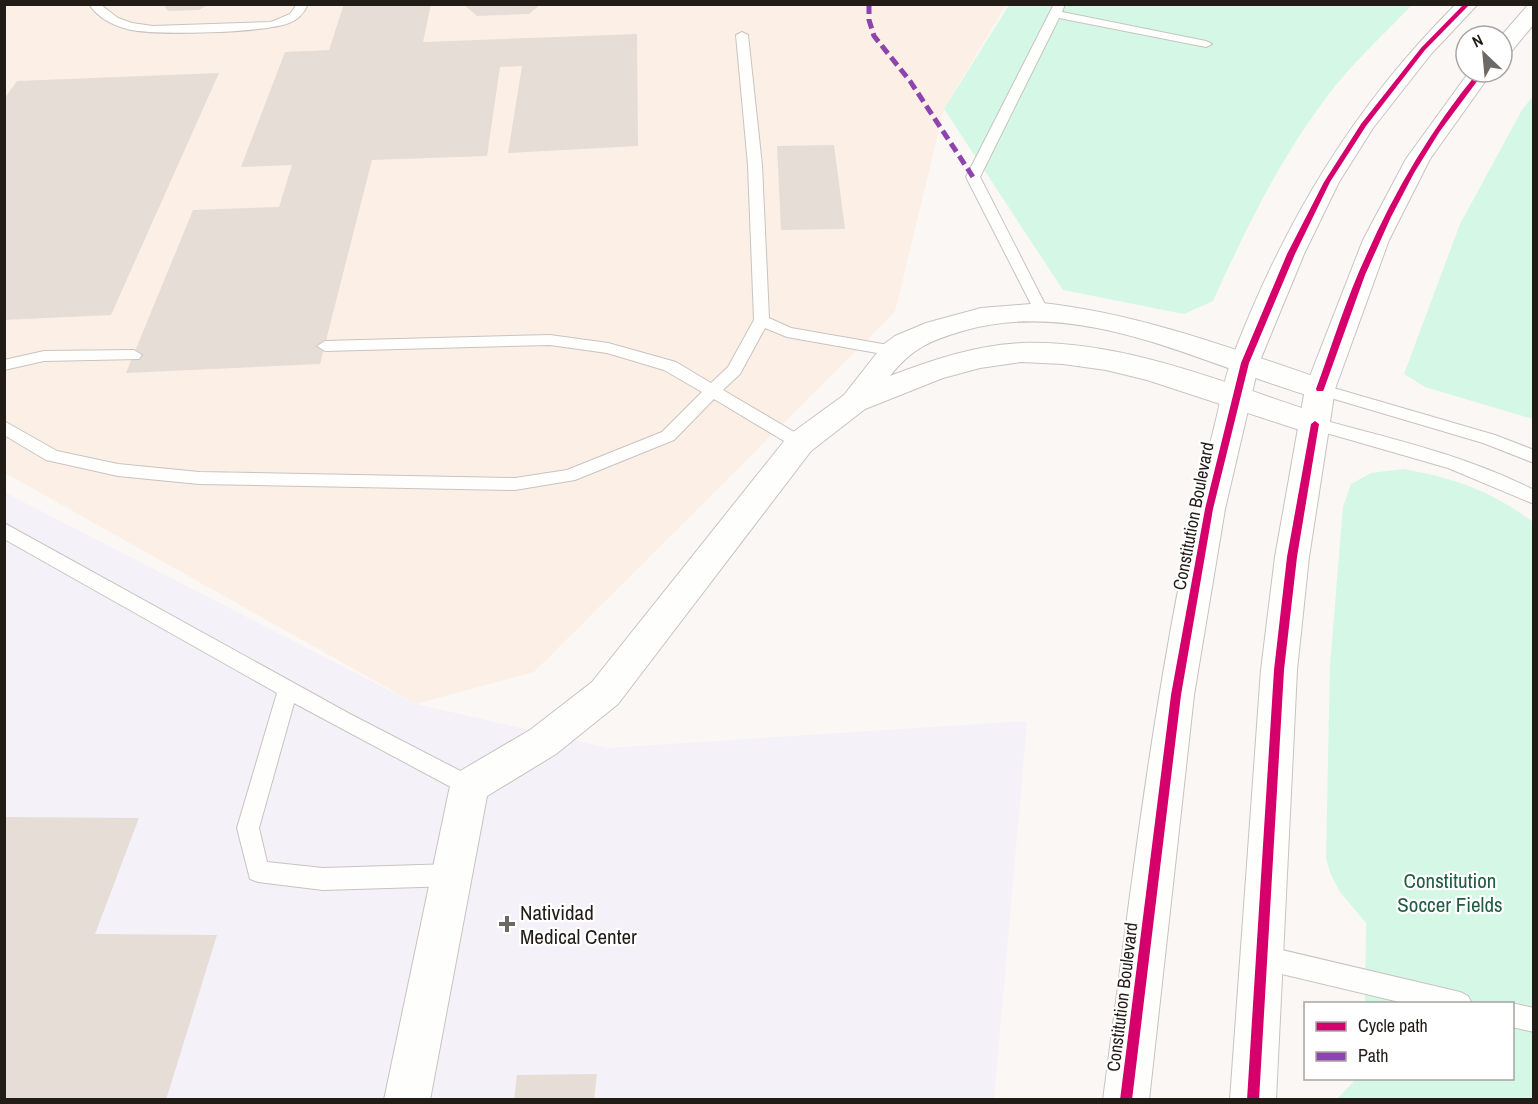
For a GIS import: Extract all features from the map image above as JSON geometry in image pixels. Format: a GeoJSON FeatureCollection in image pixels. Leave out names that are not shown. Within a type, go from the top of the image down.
{"type":"FeatureCollection","features":[{"type":"Feature","properties":{"kind":"main road","name":"Constitution Boulevard"},"geometry":{"type":"LineString","coordinates":[[1126,1100],[1176,695],[1209,510],[1245,363],[1291,254],[1327,182],[1363,124],[1423,49],[1468,4]]}},
{"type":"Feature","properties":{"kind":"main road"},"geometry":{"type":"LineString","coordinates":[[1514,33],[1533,10]]}},
{"type":"Feature","properties":{"kind":"main road"},"geometry":{"type":"LineString","coordinates":[[1253,1100],[1279,670],[1292,557],[1318,406],[1376,240],[1418,159],[1471,84]]}},
{"type":"Feature","properties":{"kind":"main road"},"geometry":{"type":"LineString","coordinates":[[937,369],[946,354],[969,340],[1032,331],[1041,323],[1042,312]]}},
{"type":"Feature","properties":{"kind":"main road"},"geometry":{"type":"LineString","coordinates":[[407,1100],[469,786],[543,742],[605,693],[800,443],[854,402],[894,351],[936,329],[970,320],[1042,312],[1078,316],[1133,328],[1245,363],[1318,406]]}},
{"type":"Feature","properties":{"kind":"main road"},"geometry":{"type":"LineString","coordinates":[[854,402],[937,369],[982,357],[1024,352],[1083,355],[1171,377],[1235,399],[1318,406]]}},
{"type":"Feature","properties":{"kind":"lane"},"geometry":{"type":"LineString","coordinates":[[94,4],[98,10],[114,20],[130,26],[153,29],[271,25],[299,14],[303,4]]}},
{"type":"Feature","properties":{"kind":"lane"},"geometry":{"type":"LineString","coordinates":[[1042,312],[973,177],[1057,9],[1206,44]]}},
{"type":"Feature","properties":{"kind":"lane"},"geometry":{"type":"LineString","coordinates":[[4,427],[52,456],[118,470],[199,478],[516,484],[569,476],[668,436],[734,370],[762,320],[755,165],[742,35]]}},
{"type":"Feature","properties":{"kind":"lane"},"geometry":{"type":"LineString","coordinates":[[762,320],[787,332],[894,351]]}},
{"type":"Feature","properties":{"kind":"lane"},"geometry":{"type":"LineString","coordinates":[[325,346],[550,340],[608,348],[670,366],[800,443]]}},
{"type":"Feature","properties":{"kind":"lane"},"geometry":{"type":"LineString","coordinates":[[4,365],[44,356],[134,355]]}},
{"type":"Feature","properties":{"kind":"lane"},"geometry":{"type":"LineString","coordinates":[[1318,406],[1489,439],[1533,457]]}},
{"type":"Feature","properties":{"kind":"lane"},"geometry":{"type":"LineString","coordinates":[[1318,406],[1514,487],[1533,498]]}},
{"type":"Feature","properties":{"kind":"lane"},"geometry":{"type":"LineString","coordinates":[[4,530],[288,690],[469,786]]}},
{"type":"Feature","properties":{"kind":"lane"},"geometry":{"type":"LineString","coordinates":[[288,690],[248,828],[258,872],[322,879],[453,875]]}},
{"type":"Feature","properties":{"kind":"lane"},"geometry":{"type":"LineString","coordinates":[[1261,957],[1452,1002]]}},
{"type":"Feature","properties":{"kind":"lane"},"geometry":{"type":"LineString","coordinates":[[1514,1015],[1533,1020]]}},
{"type":"Feature","properties":{"kind":"shaded area"},"geometry":{"type":"Polygon","coordinates":[[[5,5],[1006,5],[944,109],[895,312],[534,672],[416,704],[5,473],[5,5]]]}},
{"type":"Feature","properties":{"kind":"shaded area","name":"Natividad Medical Center"},"geometry":{"type":"Polygon","coordinates":[[[4,492],[416,704],[608,748],[1027,721],[994,1099],[5,1099],[4,492]]]}},
{"type":"Feature","properties":{"kind":"green space"},"geometry":{"type":"Polygon","coordinates":[[[1009,5],[1412,5],[1345,75],[1317,110],[1268,189],[1213,301],[1184,314],[1063,290],[944,109],[1009,5]]]}},
{"type":"Feature","properties":{"kind":"green space"},"geometry":{"type":"Polygon","coordinates":[[[1533,96],[1533,419],[1425,387],[1404,374],[1460,224],[1522,110],[1533,96]]]}},
{"type":"Feature","properties":{"kind":"green space","name":"Constitution Soccer Fields"},"geometry":{"type":"Polygon","coordinates":[[[1404,469],[1457,482],[1487,494],[1533,522],[1533,1099],[1337,1099],[1355,1080],[1514,1080],[1514,1002],[1365,1002],[1366,923],[1340,892],[1331,875],[1326,858],[1330,665],[1343,507],[1351,484],[1371,473],[1404,469]]]}},
{"type":"Feature","properties":{"kind":"building"},"geometry":{"type":"Polygon","coordinates":[[[163,4],[209,4],[199,10],[168,11],[163,4]]]}},
{"type":"Feature","properties":{"kind":"building"},"geometry":{"type":"Polygon","coordinates":[[[344,4],[431,4],[423,42],[637,34],[638,146],[508,153],[522,66],[500,67],[487,156],[372,160],[320,364],[126,373],[193,210],[279,207],[292,165],[241,167],[285,52],[329,50],[344,4]]]}},
{"type":"Feature","properties":{"kind":"building"},"geometry":{"type":"Polygon","coordinates":[[[463,4],[541,4],[529,14],[477,16],[463,4]]]}},
{"type":"Feature","properties":{"kind":"building"},"geometry":{"type":"Polygon","coordinates":[[[219,73],[111,315],[4,320],[4,99],[17,81],[219,73]]]}},
{"type":"Feature","properties":{"kind":"building"},"geometry":{"type":"Polygon","coordinates":[[[834,145],[845,229],[781,230],[777,146],[834,145]]]}},
{"type":"Feature","properties":{"kind":"building"},"geometry":{"type":"Polygon","coordinates":[[[4,817],[139,818],[95,934],[217,935],[166,1100],[4,1100],[4,817]]]}},
{"type":"Feature","properties":{"kind":"building"},"geometry":{"type":"Polygon","coordinates":[[[597,1074],[594,1100],[514,1100],[517,1075],[597,1074]]]}},
{"type":"Feature","properties":{"kind":"marked path"},"geometry":{"type":"LineString","coordinates":[[869,4],[869,20],[874,36],[910,81],[973,177]]}},
{"type":"Feature","properties":{"kind":"cycle path"},"geometry":{"type":"LineString","coordinates":[[1126,1100],[1176,695],[1209,509],[1245,363],[1291,254],[1327,182],[1363,125],[1423,49],[1468,4]]}},
{"type":"Feature","properties":{"kind":"cycle path"},"geometry":{"type":"LineString","coordinates":[[1320,389],[1361,275],[1388,217],[1437,131],[1471,84]]}},
{"type":"Feature","properties":{"kind":"cycle path"},"geometry":{"type":"LineString","coordinates":[[1253,1100],[1279,670],[1292,557],[1315,424]]}},
{"type":"Feature","properties":{"kind":"place","name":"Natividad Medical Center"},"geometry":{"type":"Point","coordinates":[507,924]}}]}
